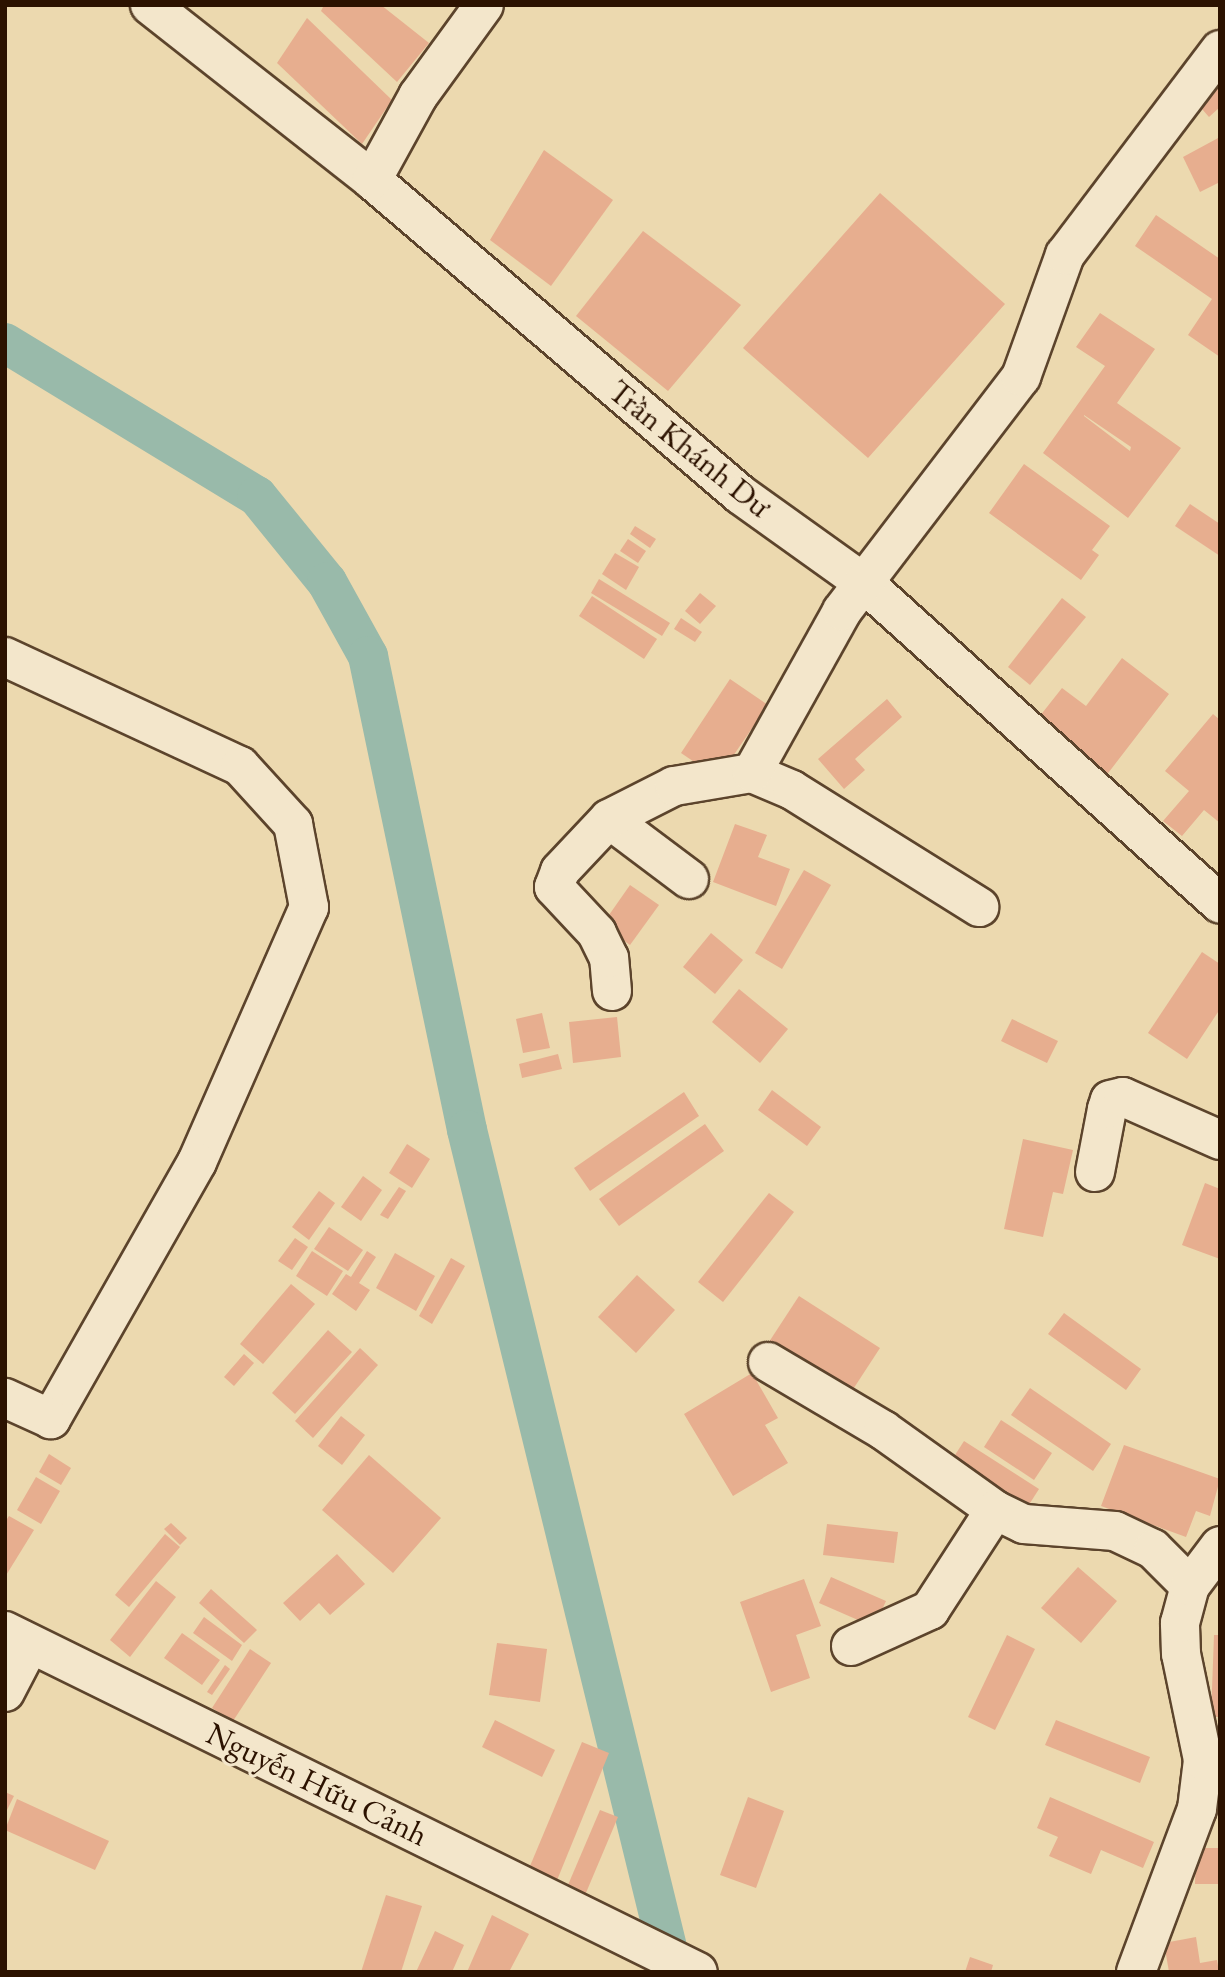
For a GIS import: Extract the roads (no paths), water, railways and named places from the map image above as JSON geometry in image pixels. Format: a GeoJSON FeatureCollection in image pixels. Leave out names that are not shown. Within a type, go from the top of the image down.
{"type":"FeatureCollection","features":[{"type":"Feature","properties":{"kind":"street","name":"Trần Khánh Dư"},"geometry":{"type":"LineString","coordinates":[[150,5],[372,180],[741,495],[864,583],[1220,903]]}},
{"type":"Feature","properties":{"kind":"street"},"geometry":{"type":"LineString","coordinates":[[372,180],[418,96],[484,5]]}},
{"type":"Feature","properties":{"kind":"street"},"geometry":{"type":"LineString","coordinates":[[752,773],[842,611],[1021,377],[1065,255],[1220,50]]}},
{"type":"Feature","properties":{"kind":"street"},"geometry":{"type":"LineString","coordinates":[[5,657],[240,766],[293,824],[309,907],[197,1162],[51,1419],[5,1398]]}},
{"type":"Feature","properties":{"kind":"street"},"geometry":{"type":"LineString","coordinates":[[612,990],[609,958],[597,933],[554,887],[560,870],[609,820],[674,786],[752,773],[792,790],[979,907]]}},
{"type":"Feature","properties":{"kind":"street"},"geometry":{"type":"LineString","coordinates":[[609,820],[689,879]]}},
{"type":"Feature","properties":{"kind":"street"},"geometry":{"type":"LineString","coordinates":[[1095,1172],[1110,1100],[1123,1097],[1220,1140]]}},
{"type":"Feature","properties":{"kind":"street"},"geometry":{"type":"LineString","coordinates":[[768,1362],[883,1430],[995,1510],[1024,1524],[1115,1531],[1153,1549],[1191,1586]]}},
{"type":"Feature","properties":{"kind":"street"},"geometry":{"type":"LineString","coordinates":[[851,1646],[930,1609],[995,1510]]}},
{"type":"Feature","properties":{"kind":"street"},"geometry":{"type":"LineString","coordinates":[[1136,1972],[1197,1809],[1203,1760],[1181,1644],[1180,1623],[1191,1586],[1220,1546]]}},
{"type":"Feature","properties":{"kind":"street"},"geometry":{"type":"LineString","coordinates":[[5,1692],[18,1637]]}},
{"type":"Feature","properties":{"kind":"street","name":"Nguyễn Hữu Cảnh"},"geometry":{"type":"LineString","coordinates":[[18,1637],[698,1972]]}},
{"type":"Feature","properties":{"kind":"waterway"},"geometry":{"type":"LineString","coordinates":[[5,343],[257,496],[327,582],[368,656],[467,1130],[673,1972]]}}]}
